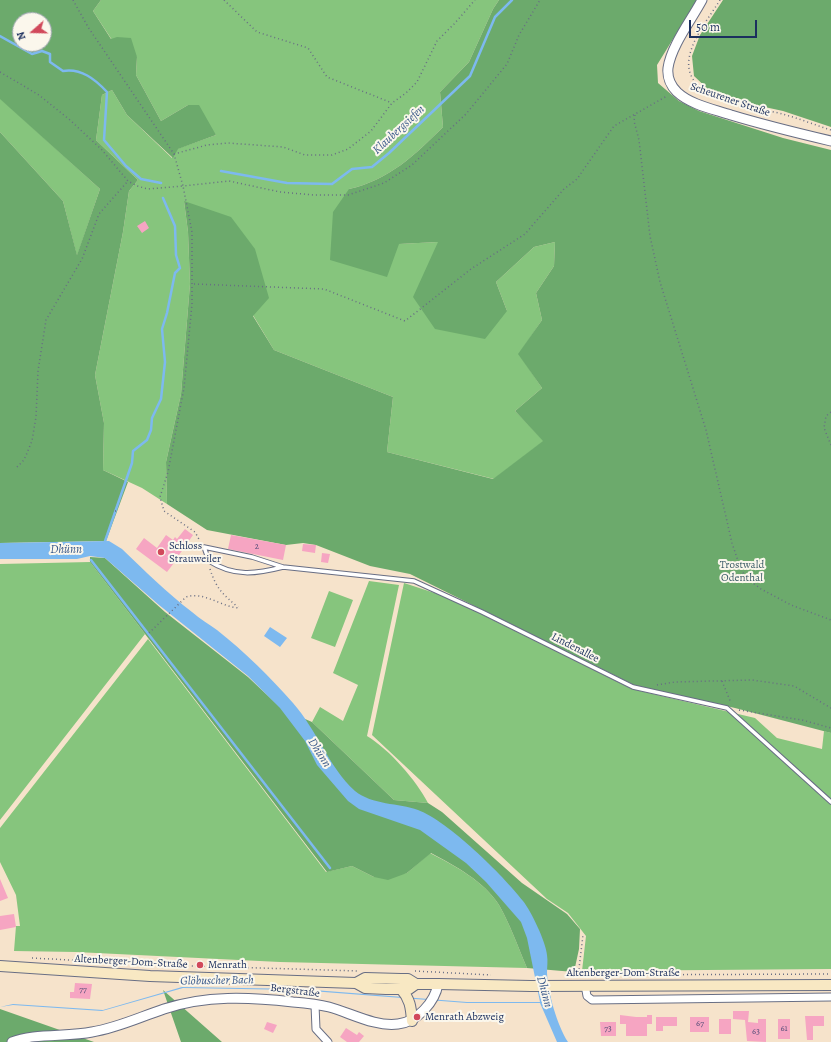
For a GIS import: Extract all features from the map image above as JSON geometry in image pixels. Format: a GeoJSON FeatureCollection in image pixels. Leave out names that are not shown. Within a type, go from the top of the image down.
{"type":"FeatureCollection","features":[{"type":"Feature","properties":{"kind":"main road","name":"Altenberger-Dom-Straße"},"geometry":{"type":"LineString","coordinates":[[0,966],[150,976],[356,983],[365,988],[401,989],[409,988],[416,984],[531,986],[568,981],[831,985]]}},
{"type":"Feature","properties":{"kind":"main road","name":"Altenberger-Dom-Straße"},"geometry":{"type":"LineString","coordinates":[[356,983],[365,978],[408,979],[416,984]]}},
{"type":"Feature","properties":{"kind":"main road"},"geometry":{"type":"LineString","coordinates":[[401,989],[408,996],[411,1004],[412,1021]]}},
{"type":"Feature","properties":{"kind":"street","name":"Scheurener Straße"},"geometry":{"type":"LineString","coordinates":[[702,0],[673,52],[668,69],[670,84],[676,92],[693,102],[721,112],[773,127],[831,141]]}},
{"type":"Feature","properties":{"kind":"street"},"geometry":{"type":"LineString","coordinates":[[581,982],[587,996],[592,1000],[831,996]]}},
{"type":"Feature","properties":{"kind":"street"},"geometry":{"type":"LineString","coordinates":[[412,1021],[436,995],[438,984]]}},
{"type":"Feature","properties":{"kind":"street","name":"Bergstraße"},"geometry":{"type":"LineString","coordinates":[[12,1042],[30,1038],[74,1036],[94,1032],[165,1009],[192,1002],[218,998],[269,999],[315,1005],[342,1011],[381,1024],[399,1024],[412,1021]]}},
{"type":"Feature","properties":{"kind":"street"},"geometry":{"type":"LineString","coordinates":[[315,1005],[316,1029],[328,1042]]}},
{"type":"Feature","properties":{"kind":"lane"},"geometry":{"type":"LineString","coordinates":[[204,548],[209,561]]}},
{"type":"Feature","properties":{"kind":"lane","name":"Lindenallee"},"geometry":{"type":"LineString","coordinates":[[204,548],[252,557],[283,567],[414,581],[482,612],[633,687],[727,708],[831,802]]}},
{"type":"Feature","properties":{"kind":"lane","name":"Lindenallee"},"geometry":{"type":"LineString","coordinates":[[209,561],[219,567],[236,573],[251,574],[283,567]]}},
{"type":"Feature","properties":{"kind":"path"},"geometry":{"type":"LineString","coordinates":[[73,0],[88,27],[129,85],[174,154],[183,186],[192,232],[193,284],[184,388],[168,472],[160,497],[164,511],[195,532],[204,548]]}},
{"type":"Feature","properties":{"kind":"path"},"geometry":{"type":"LineString","coordinates":[[224,0],[257,32],[308,48],[327,77],[392,103]]}},
{"type":"Feature","properties":{"kind":"path"},"geometry":{"type":"LineString","coordinates":[[174,154],[207,145],[228,143],[282,147],[305,155],[332,155],[348,149],[371,131],[392,103],[406,93],[417,82],[437,41],[475,0]]}},
{"type":"Feature","properties":{"kind":"path"},"geometry":{"type":"LineString","coordinates":[[0,72],[39,95],[70,120],[102,150],[128,181],[137,186],[148,188],[228,181],[280,192],[314,195],[348,195],[384,183],[412,164],[438,141],[475,103],[506,64],[519,35],[540,0]]}},
{"type":"Feature","properties":{"kind":"path"},"geometry":{"type":"LineString","coordinates":[[720,0],[693,43],[689,60],[690,72],[697,85],[708,94],[728,101],[782,114],[831,130]]}},
{"type":"Feature","properties":{"kind":"path"},"geometry":{"type":"LineString","coordinates":[[193,284],[324,289],[406,321],[471,269],[525,234],[564,189],[577,179],[614,126],[676,92]]}},
{"type":"Feature","properties":{"kind":"path"},"geometry":{"type":"LineString","coordinates":[[636,114],[634,122],[639,140],[650,236],[660,282],[706,430],[732,542],[740,567],[746,578],[761,588],[791,605],[831,620]]}},
{"type":"Feature","properties":{"kind":"path"},"geometry":{"type":"LineString","coordinates":[[17,467],[24,460],[32,441],[36,417],[38,371],[46,320],[82,259],[99,214],[128,181]]}},
{"type":"Feature","properties":{"kind":"path"},"geometry":{"type":"LineString","coordinates":[[831,412],[826,416],[824,428],[831,445]]}},
{"type":"Feature","properties":{"kind":"path"},"geometry":{"type":"LineString","coordinates":[[149,633],[186,597],[192,596],[209,598],[229,607],[239,608],[222,595],[215,583],[209,561]]}},
{"type":"Feature","properties":{"kind":"path"},"geometry":{"type":"LineString","coordinates":[[639,689],[675,682],[752,680],[794,686],[831,708]]}},
{"type":"Feature","properties":{"kind":"path"},"geometry":{"type":"LineString","coordinates":[[722,681],[734,710],[802,720],[831,728]]}},
{"type":"Feature","properties":{"kind":"path"},"geometry":{"type":"LineString","coordinates":[[568,981],[581,982],[583,935]]}},
{"type":"Feature","properties":{"kind":"path"},"geometry":{"type":"LineString","coordinates":[[32,958],[162,965],[363,971]]}},
{"type":"Feature","properties":{"kind":"path"},"geometry":{"type":"LineString","coordinates":[[410,971],[449,972]]}},
{"type":"Feature","properties":{"kind":"path"},"geometry":{"type":"LineString","coordinates":[[594,976],[831,974]]}},
{"type":"Feature","properties":{"kind":"green space"},"geometry":{"type":"Polygon","coordinates":[[[0,0],[101,0],[93,11],[111,39],[117,37],[131,38],[137,57],[136,75],[161,121],[188,105],[199,105],[216,135],[178,149],[173,158],[127,115],[112,90],[102,95],[96,140],[138,180],[129,191],[123,232],[95,375],[104,423],[103,470],[128,482],[106,541],[0,543],[0,132],[63,201],[77,255],[100,189],[0,99],[0,0]]]}},
{"type":"Feature","properties":{"kind":"green space"},"geometry":{"type":"Polygon","coordinates":[[[101,0],[499,0],[493,9],[469,62],[440,92],[443,127],[412,157],[389,173],[363,185],[349,189],[398,244],[438,242],[507,311],[496,282],[534,247],[555,242],[554,266],[536,293],[542,320],[519,354],[542,388],[515,411],[544,441],[494,479],[387,452],[393,397],[274,350],[184,201],[188,232],[190,284],[181,394],[166,462],[167,504],[142,488],[103,470],[104,423],[95,375],[123,232],[129,191],[138,180],[96,140],[102,95],[112,90],[127,115],[172,158],[177,149],[216,135],[188,105],[161,121],[136,75],[137,57],[112,40],[93,11],[101,0]]]}},
{"type":"Feature","properties":{"kind":"green space","name":"Trostwald Odenthal"},"geometry":{"type":"Polygon","coordinates":[[[499,0],[697,0],[657,65],[658,83],[679,101],[699,111],[783,138],[831,150],[831,733],[735,708],[634,685],[410,574],[370,566],[316,545],[303,543],[286,545],[207,530],[167,504],[166,462],[181,394],[190,284],[188,232],[184,201],[231,217],[255,249],[269,298],[253,316],[274,350],[393,397],[387,452],[493,479],[543,441],[515,411],[542,388],[518,354],[542,320],[536,293],[554,266],[555,242],[534,247],[496,282],[507,311],[485,339],[435,329],[413,297],[438,242],[399,244],[387,277],[330,260],[333,212],[349,189],[363,185],[389,173],[412,157],[443,127],[440,92],[469,62],[493,9],[499,0]]]}},
{"type":"Feature","properties":{"kind":"green space"},"geometry":{"type":"Polygon","coordinates":[[[723,0],[831,0],[831,127],[783,111],[737,101],[710,91],[694,76],[692,56],[700,35],[723,0]]]}},
{"type":"Feature","properties":{"kind":"green space"},"geometry":{"type":"Polygon","coordinates":[[[0,98],[100,189],[77,256],[63,201],[0,132],[0,98]]]}},
{"type":"Feature","properties":{"kind":"green space"},"geometry":{"type":"Polygon","coordinates":[[[90,557],[105,558],[165,612],[248,677],[282,709],[312,722],[394,800],[428,803],[442,812],[522,883],[567,914],[580,929],[579,949],[574,972],[527,968],[507,920],[493,896],[477,881],[450,863],[431,853],[407,873],[388,880],[374,877],[352,866],[327,872],[90,562],[90,557]]]}},
{"type":"Feature","properties":{"kind":"green space"},"geometry":{"type":"Polygon","coordinates":[[[90,562],[145,634],[0,820],[0,564],[90,562]]]}},
{"type":"Feature","properties":{"kind":"green space"},"geometry":{"type":"Polygon","coordinates":[[[369,581],[399,585],[367,736],[385,749],[402,766],[417,785],[428,803],[394,800],[312,722],[320,707],[343,721],[358,685],[333,673],[369,581]]]}},
{"type":"Feature","properties":{"kind":"green space"},"geometry":{"type":"Polygon","coordinates":[[[404,583],[447,597],[632,689],[755,718],[777,738],[822,749],[824,731],[831,733],[831,969],[582,971],[586,936],[568,913],[547,899],[372,735],[404,583]]]}},
{"type":"Feature","properties":{"kind":"green space"},"geometry":{"type":"Polygon","coordinates":[[[329,591],[353,600],[335,647],[311,638],[329,591]]]}},
{"type":"Feature","properties":{"kind":"green space"},"geometry":{"type":"Polygon","coordinates":[[[148,639],[326,872],[352,866],[374,877],[407,873],[430,853],[477,881],[493,896],[507,920],[527,968],[280,962],[76,952],[14,951],[16,926],[20,926],[16,895],[0,862],[0,828],[148,639]]]}},
{"type":"Feature","properties":{"kind":"green space"},"geometry":{"type":"Polygon","coordinates":[[[163,990],[222,1042],[181,1042],[163,990]]]}},
{"type":"Feature","properties":{"kind":"green space"},"geometry":{"type":"Polygon","coordinates":[[[0,1009],[94,1042],[0,1042],[0,1009]]]}},
{"type":"Feature","properties":{"kind":"water","name":"Dhünn"},"geometry":{"type":"Polygon","coordinates":[[[109,541],[122,549],[174,597],[195,615],[227,638],[266,674],[293,703],[309,725],[337,770],[355,791],[369,799],[411,808],[430,816],[444,825],[474,850],[514,890],[534,919],[546,949],[547,973],[551,999],[560,1027],[568,1042],[557,1042],[540,1003],[467,1003],[298,990],[183,988],[102,1011],[13,1005],[0,1007],[13,1004],[103,1010],[182,987],[301,989],[467,1002],[540,1002],[527,938],[521,922],[486,882],[466,863],[420,830],[359,809],[348,801],[317,765],[305,741],[280,708],[248,676],[159,605],[105,558],[90,556],[77,559],[0,559],[0,543],[109,541]]]}},
{"type":"Feature","properties":{"kind":"water"},"geometry":{"type":"Polygon","coordinates":[[[270,627],[287,638],[280,647],[264,636],[270,627]]]}},
{"type":"Feature","properties":{"kind":"building"},"geometry":{"type":"Polygon","coordinates":[[[145,221],[149,228],[142,233],[137,226],[145,221]]]}},
{"type":"Feature","properties":{"kind":"building","name":"Schloss Strauweiler"},"geometry":{"type":"Polygon","coordinates":[[[185,529],[193,535],[179,555],[180,556],[178,559],[167,572],[136,549],[144,538],[157,548],[166,535],[173,540],[175,537],[177,539],[185,529]]]}},
{"type":"Feature","properties":{"kind":"building"},"geometry":{"type":"Polygon","coordinates":[[[231,535],[286,545],[283,560],[228,549],[231,535]]]}},
{"type":"Feature","properties":{"kind":"building"},"geometry":{"type":"Polygon","coordinates":[[[303,544],[316,545],[315,553],[302,551],[303,544]]]}},
{"type":"Feature","properties":{"kind":"building"},"geometry":{"type":"Polygon","coordinates":[[[322,553],[330,554],[328,563],[321,562],[322,553]]]}},
{"type":"Feature","properties":{"kind":"building"},"geometry":{"type":"Polygon","coordinates":[[[0,879],[8,898],[0,901],[0,879]]]}},
{"type":"Feature","properties":{"kind":"building"},"geometry":{"type":"Polygon","coordinates":[[[14,914],[16,927],[0,930],[0,916],[14,914]]]}},
{"type":"Feature","properties":{"kind":"building"},"geometry":{"type":"Polygon","coordinates":[[[75,983],[92,984],[90,999],[70,998],[70,992],[74,992],[75,983]]]}},
{"type":"Feature","properties":{"kind":"building"},"geometry":{"type":"Polygon","coordinates":[[[733,1011],[749,1011],[748,1022],[758,1023],[758,1019],[766,1019],[766,1042],[747,1041],[745,1020],[733,1019],[733,1011]]]}},
{"type":"Feature","properties":{"kind":"building"},"geometry":{"type":"Polygon","coordinates":[[[620,1015],[647,1017],[647,1015],[652,1015],[652,1024],[647,1024],[647,1036],[626,1036],[626,1024],[620,1024],[620,1015]]]}},
{"type":"Feature","properties":{"kind":"building"},"geometry":{"type":"Polygon","coordinates":[[[805,1016],[824,1016],[824,1026],[813,1026],[813,1040],[807,1040],[805,1016]]]}},
{"type":"Feature","properties":{"kind":"building"},"geometry":{"type":"Polygon","coordinates":[[[656,1017],[677,1017],[677,1026],[663,1026],[663,1031],[656,1031],[656,1017]]]}},
{"type":"Feature","properties":{"kind":"building"},"geometry":{"type":"Polygon","coordinates":[[[690,1017],[709,1017],[709,1032],[690,1032],[690,1017]]]}},
{"type":"Feature","properties":{"kind":"building"},"geometry":{"type":"Polygon","coordinates":[[[719,1019],[731,1019],[731,1034],[719,1034],[719,1019]]]}},
{"type":"Feature","properties":{"kind":"building"},"geometry":{"type":"Polygon","coordinates":[[[778,1019],[790,1019],[790,1039],[778,1039],[778,1019]]]}},
{"type":"Feature","properties":{"kind":"building"},"geometry":{"type":"Polygon","coordinates":[[[267,1022],[277,1025],[273,1033],[264,1029],[267,1022]]]}},
{"type":"Feature","properties":{"kind":"building"},"geometry":{"type":"Polygon","coordinates":[[[600,1022],[616,1022],[616,1036],[601,1036],[600,1022]]]}},
{"type":"Feature","properties":{"kind":"building"},"geometry":{"type":"Polygon","coordinates":[[[346,1028],[357,1035],[359,1032],[364,1036],[359,1042],[347,1042],[340,1037],[346,1028]]]}},
{"type":"Feature","properties":{"kind":"waterway","name":"Klaubergsiefen"},"geometry":{"type":"LineString","coordinates":[[221,171],[287,183],[332,184],[352,169],[372,167],[389,153],[470,76],[495,17],[512,0]]}},
{"type":"Feature","properties":{"kind":"waterway"},"geometry":{"type":"LineString","coordinates":[[0,36],[32,54],[42,51],[50,54],[50,62],[63,71],[76,71],[82,73],[98,83],[107,92],[104,140],[126,166],[141,179],[161,183]]}},
{"type":"Feature","properties":{"kind":"waterway"},"geometry":{"type":"LineString","coordinates":[[104,544],[132,463],[133,451],[147,440],[151,430],[152,418],[161,399],[165,362],[162,329],[167,313],[175,273],[180,268],[176,255],[175,226],[163,198]]}},
{"type":"Feature","properties":{"kind":"waterway"},"geometry":{"type":"LineString","coordinates":[[91,560],[330,868]]}},
{"type":"Feature","properties":{"kind":"place","name":"Schloss Strauweiler"},"geometry":{"type":"Point","coordinates":[161,552]}},
{"type":"Feature","properties":{"kind":"place","name":"Menrath"},"geometry":{"type":"Point","coordinates":[200,965]}},
{"type":"Feature","properties":{"kind":"place","name":"Menrath Abzweig"},"geometry":{"type":"Point","coordinates":[417,1017]}},
{"type":"Feature","properties":{"kind":"water label","name":"Glöbuscher Bach"},"geometry":{"type":"Point","coordinates":[217,981]}}]}
